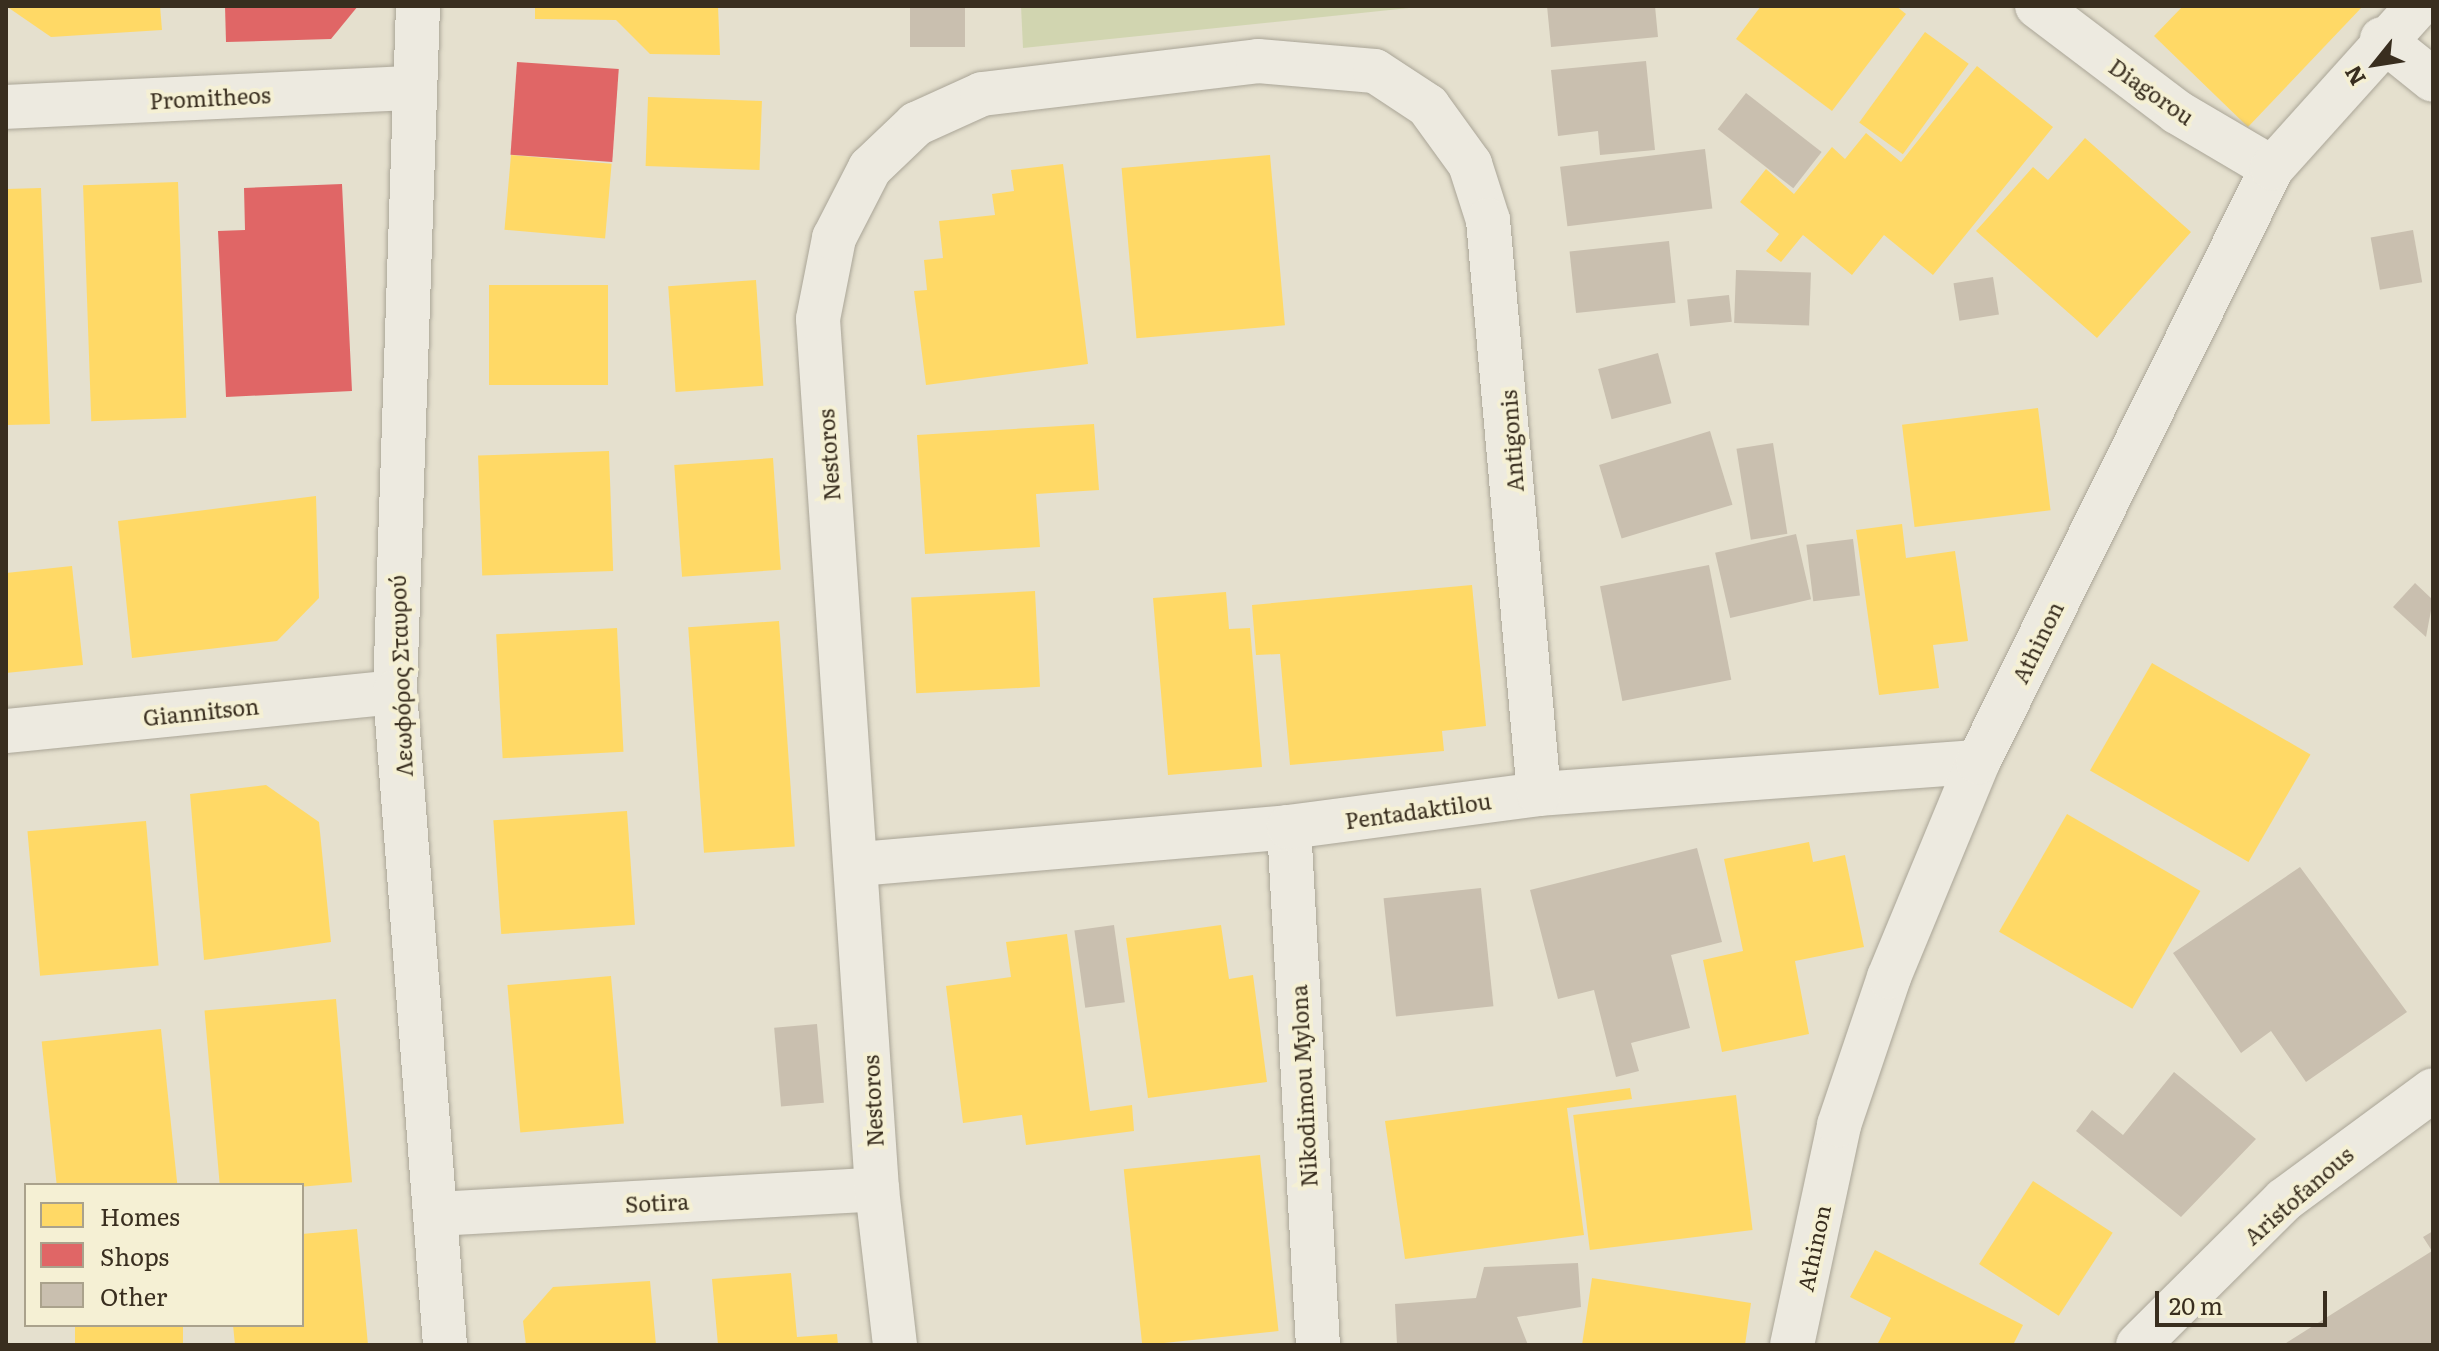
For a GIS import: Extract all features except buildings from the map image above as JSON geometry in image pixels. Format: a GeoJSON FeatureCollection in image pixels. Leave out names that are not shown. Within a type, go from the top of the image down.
{"type":"FeatureCollection","features":[{"type":"Feature","properties":{"kind":"street","name":"Λεωφόρος Σταυρού"},"geometry":{"type":"LineString","coordinates":[[418,6],[395,692],[445,1345]]}},
{"type":"Feature","properties":{"kind":"street","name":"Diagorou"},"geometry":{"type":"LineString","coordinates":[[2037,6],[2177,112],[2272,168]]}},
{"type":"Feature","properties":{"kind":"street","name":"Athinon"},"geometry":{"type":"LineString","coordinates":[[1792,1345],[1839,1125],[1889,977],[1978,762],[2272,168],[2382,39],[2418,6]]}},
{"type":"Feature","properties":{"kind":"street"},"geometry":{"type":"LineString","coordinates":[[2382,39],[2433,80]]}},
{"type":"Feature","properties":{"kind":"street","name":"Nestoros"},"geometry":{"type":"LineString","coordinates":[[895,1345],[877,1189],[859,864],[818,319],[834,238],[870,168],[916,124],[982,94],[1116,76],[1313,61],[1375,71],[1428,106]]}},
{"type":"Feature","properties":{"kind":"street","name":"Promitheos"},"geometry":{"type":"LineString","coordinates":[[6,107],[414,88]]}},
{"type":"Feature","properties":{"kind":"street","name":"Antigonis"},"geometry":{"type":"LineString","coordinates":[[1428,106],[1470,164],[1491,234],[1539,794]]}},
{"type":"Feature","properties":{"kind":"street","name":"Giannitson"},"geometry":{"type":"LineString","coordinates":[[6,731],[395,692]]}},
{"type":"Feature","properties":{"kind":"street","name":"Pentadaktilou"},"geometry":{"type":"LineString","coordinates":[[859,864],[1289,827],[1539,794],[1978,762]]}},
{"type":"Feature","properties":{"kind":"street","name":"Nikodimou Mylona"},"geometry":{"type":"LineString","coordinates":[[1289,827],[1318,1345]]}},
{"type":"Feature","properties":{"kind":"street","name":"Aristofanous"},"geometry":{"type":"LineString","coordinates":[[2138,1345],[2284,1200],[2433,1090]]}},
{"type":"Feature","properties":{"kind":"street","name":"Sotira"},"geometry":{"type":"LineString","coordinates":[[436,1214],[877,1189]]}},
{"type":"Feature","properties":{"kind":"green space"},"geometry":{"type":"Polygon","coordinates":[[[1021,6],[1428,6],[1023,48],[1021,6]]]}}]}
